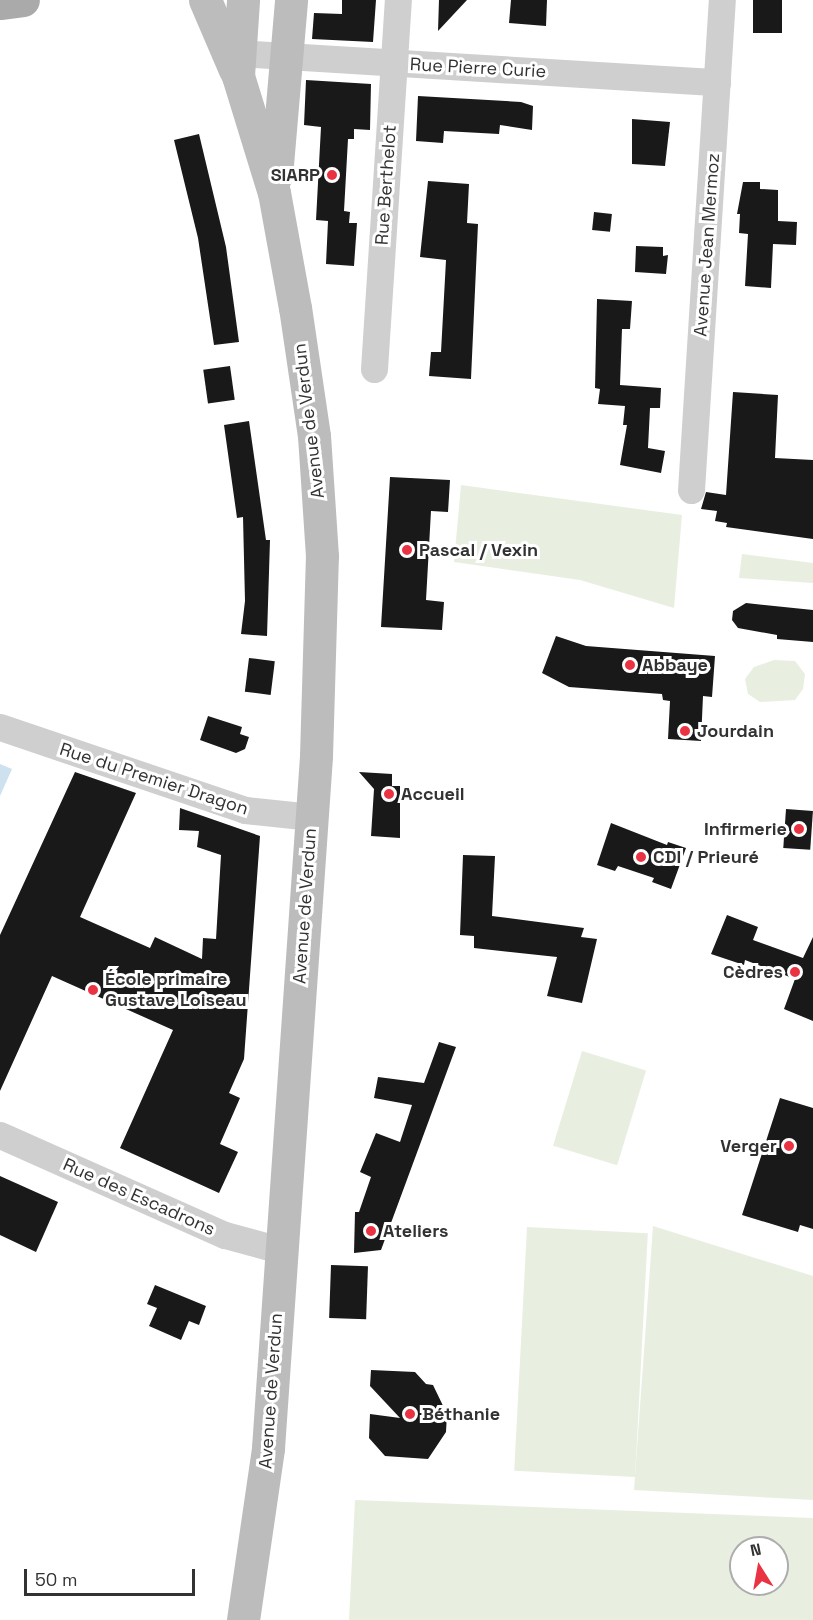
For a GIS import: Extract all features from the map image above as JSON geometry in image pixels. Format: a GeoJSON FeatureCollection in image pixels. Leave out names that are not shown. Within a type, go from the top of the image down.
{"type":"FeatureCollection","features":[{"type":"Feature","properties":{"kind":"main road"},"geometry":{"type":"LineString","coordinates":[[0,3],[23,0]]}},
{"type":"Feature","properties":{"kind":"main road"},"geometry":{"type":"LineString","coordinates":[[205,0],[238,65]]}},
{"type":"Feature","properties":{"kind":"main road","name":"Avenue de Verdun"},"geometry":{"type":"LineString","coordinates":[[243,0],[238,65],[274,193],[315,436],[322,556],[312,817],[280,1250],[268,1448],[243,1620]]}},
{"type":"Feature","properties":{"kind":"main road","name":"Avenue de Verdun"},"geometry":{"type":"LineString","coordinates":[[274,193],[288,5]]}},
{"type":"Feature","properties":{"kind":"street","name":"Rue Berthelot"},"geometry":{"type":"LineString","coordinates":[[375,369],[398,0]]}},
{"type":"Feature","properties":{"kind":"street","name":"Avenue Jean Mermoz"},"geometry":{"type":"LineString","coordinates":[[692,490],[722,0]]}},
{"type":"Feature","properties":{"kind":"street","name":"Rue Pierre Curie"},"geometry":{"type":"LineString","coordinates":[[238,65],[285,56],[717,82]]}},
{"type":"Feature","properties":{"kind":"street","name":"Rue du Premier Dragon"},"geometry":{"type":"LineString","coordinates":[[0,727],[245,810],[312,817]]}},
{"type":"Feature","properties":{"kind":"street","name":"Rue des Escadrons"},"geometry":{"type":"LineString","coordinates":[[0,1135],[225,1235],[280,1250]]}},
{"type":"Feature","properties":{"kind":"green space"},"geometry":{"type":"Polygon","coordinates":[[[461,485],[682,515],[674,608],[580,580],[454,562],[461,485]]]}},
{"type":"Feature","properties":{"kind":"green space"},"geometry":{"type":"Polygon","coordinates":[[[742,554],[813,563],[813,583],[739,578],[742,554]]]}},
{"type":"Feature","properties":{"kind":"green space"},"geometry":{"type":"Polygon","coordinates":[[[774,660],[795,661],[805,674],[803,689],[795,700],[760,702],[748,694],[745,679],[754,667],[774,660]]]}},
{"type":"Feature","properties":{"kind":"green space"},"geometry":{"type":"Polygon","coordinates":[[[582,1051],[646,1071],[617,1165],[553,1146],[582,1051]]]}},
{"type":"Feature","properties":{"kind":"green space"},"geometry":{"type":"Polygon","coordinates":[[[653,1226],[813,1276],[813,1500],[634,1490],[653,1226]]]}},
{"type":"Feature","properties":{"kind":"green space"},"geometry":{"type":"Polygon","coordinates":[[[527,1227],[648,1233],[635,1477],[514,1471],[527,1227]]]}},
{"type":"Feature","properties":{"kind":"green space"},"geometry":{"type":"Polygon","coordinates":[[[355,1500],[813,1518],[813,1620],[349,1620],[355,1500]]]}},
{"type":"Feature","properties":{"kind":"water"},"geometry":{"type":"Polygon","coordinates":[[[0,764],[12,769],[0,796],[0,764]]]}},
{"type":"Feature","properties":{"kind":"building"},"geometry":{"type":"Polygon","coordinates":[[[342,0],[376,0],[373,42],[312,39],[314,13],[342,14],[342,0]]]}},
{"type":"Feature","properties":{"kind":"building"},"geometry":{"type":"Polygon","coordinates":[[[439,0],[467,0],[438,31],[439,0]]]}},
{"type":"Feature","properties":{"kind":"building"},"geometry":{"type":"Polygon","coordinates":[[[511,0],[547,0],[546,26],[509,23],[511,0]]]}},
{"type":"Feature","properties":{"kind":"building"},"geometry":{"type":"Polygon","coordinates":[[[753,0],[782,0],[782,33],[753,33],[753,0]]]}},
{"type":"Feature","properties":{"kind":"building","name":"SIARP"},"geometry":{"type":"Polygon","coordinates":[[[306,80],[371,84],[370,130],[354,129],[354,139],[348,139],[344,211],[350,212],[349,223],[357,223],[354,266],[326,264],[328,221],[316,220],[321,127],[304,125],[306,80]]]}},
{"type":"Feature","properties":{"kind":"building"},"geometry":{"type":"Polygon","coordinates":[[[418,96],[521,102],[533,106],[532,130],[500,125],[499,134],[444,131],[443,143],[416,141],[418,96]]]}},
{"type":"Feature","properties":{"kind":"building"},"geometry":{"type":"Polygon","coordinates":[[[632,119],[670,122],[665,166],[632,164],[632,119]]]}},
{"type":"Feature","properties":{"kind":"building"},"geometry":{"type":"Polygon","coordinates":[[[199,134],[226,247],[239,342],[214,345],[198,238],[174,140],[199,134]]]}},
{"type":"Feature","properties":{"kind":"building"},"geometry":{"type":"Polygon","coordinates":[[[428,181],[469,184],[467,223],[478,224],[471,379],[429,376],[431,352],[441,352],[446,260],[420,257],[428,181]]]}},
{"type":"Feature","properties":{"kind":"building"},"geometry":{"type":"Polygon","coordinates":[[[743,182],[760,182],[760,189],[778,190],[778,221],[797,222],[796,245],[773,244],[771,288],[745,286],[748,234],[739,233],[740,214],[737,214],[743,182]]]}},
{"type":"Feature","properties":{"kind":"building"},"geometry":{"type":"Polygon","coordinates":[[[594,212],[612,214],[610,232],[592,230],[594,212]]]}},
{"type":"Feature","properties":{"kind":"building"},"geometry":{"type":"Polygon","coordinates":[[[636,246],[663,247],[663,256],[668,255],[666,274],[635,272],[636,246]]]}},
{"type":"Feature","properties":{"kind":"building"},"geometry":{"type":"Polygon","coordinates":[[[597,299],[632,301],[630,329],[622,329],[620,385],[661,388],[660,408],[650,408],[648,448],[665,451],[661,473],[620,465],[627,425],[623,425],[625,406],[598,404],[600,389],[595,388],[597,299]]]}},
{"type":"Feature","properties":{"kind":"building"},"geometry":{"type":"Polygon","coordinates":[[[230,366],[235,400],[208,403],[203,370],[230,366]]]}},
{"type":"Feature","properties":{"kind":"building"},"geometry":{"type":"Polygon","coordinates":[[[733,392],[778,395],[775,458],[813,460],[813,539],[726,527],[727,523],[715,521],[717,511],[701,509],[706,492],[726,495],[733,392]]]}},
{"type":"Feature","properties":{"kind":"building"},"geometry":{"type":"Polygon","coordinates":[[[249,421],[266,540],[270,540],[267,636],[241,634],[245,601],[243,517],[237,518],[224,425],[249,421]]]}},
{"type":"Feature","properties":{"kind":"building","name":"Pascal / Vexin"},"geometry":{"type":"Polygon","coordinates":[[[390,477],[450,480],[448,512],[431,511],[426,600],[444,602],[442,630],[381,627],[390,477]]]}},
{"type":"Feature","properties":{"kind":"building"},"geometry":{"type":"Polygon","coordinates":[[[746,603],[813,610],[813,642],[777,639],[777,635],[738,628],[732,620],[733,611],[746,603]]]}},
{"type":"Feature","properties":{"kind":"building","name":"Abbaye"},"geometry":{"type":"Polygon","coordinates":[[[556,636],[586,646],[715,656],[712,697],[703,696],[701,741],[668,739],[670,701],[663,700],[662,694],[569,687],[542,673],[556,636]]]}},
{"type":"Feature","properties":{"kind":"building"},"geometry":{"type":"Polygon","coordinates":[[[249,658],[275,661],[271,695],[245,692],[249,658]]]}},
{"type":"Feature","properties":{"kind":"building"},"geometry":{"type":"Polygon","coordinates":[[[208,716],[242,727],[240,734],[249,737],[245,749],[236,753],[200,740],[208,716]]]}},
{"type":"Feature","properties":{"kind":"building"},"geometry":{"type":"Polygon","coordinates":[[[75,772],[136,793],[80,917],[150,948],[155,937],[202,959],[203,938],[216,939],[221,855],[197,847],[199,831],[179,830],[180,808],[260,836],[244,1059],[229,1093],[240,1098],[220,1144],[238,1152],[219,1193],[120,1148],[173,1030],[52,976],[0,1091],[0,935],[75,772]]]}},
{"type":"Feature","properties":{"kind":"building"},"geometry":{"type":"Polygon","coordinates":[[[359,772],[392,774],[392,786],[400,786],[400,838],[371,836],[374,789],[359,772]]]}},
{"type":"Feature","properties":{"kind":"building","name":"Infirmerie"},"geometry":{"type":"Polygon","coordinates":[[[786,809],[813,811],[810,850],[783,848],[786,809]]]}},
{"type":"Feature","properties":{"kind":"building","name":"CDI / Prieuré"},"geometry":{"type":"Polygon","coordinates":[[[611,823],[667,845],[668,842],[686,848],[671,889],[652,882],[654,878],[618,866],[615,871],[597,865],[611,823]]]}},
{"type":"Feature","properties":{"kind":"building"},"geometry":{"type":"Polygon","coordinates":[[[463,855],[495,856],[492,916],[584,928],[581,937],[597,939],[582,1003],[547,996],[557,957],[474,948],[474,936],[460,935],[463,855]]]}},
{"type":"Feature","properties":{"kind":"building","name":"Cèdres"},"geometry":{"type":"Polygon","coordinates":[[[727,915],[758,927],[753,940],[803,958],[813,937],[813,1021],[784,1009],[795,979],[745,960],[744,965],[711,954],[727,915]]]}},
{"type":"Feature","properties":{"kind":"building","name":"Ateliers"},"geometry":{"type":"Polygon","coordinates":[[[439,1042],[456,1047],[381,1250],[354,1253],[355,1212],[359,1212],[371,1177],[360,1172],[376,1133],[400,1142],[412,1105],[374,1098],[378,1077],[424,1083],[439,1042]]]}},
{"type":"Feature","properties":{"kind":"building","name":"Verger"},"geometry":{"type":"Polygon","coordinates":[[[780,1098],[813,1108],[813,1229],[800,1225],[798,1232],[742,1215],[780,1098]]]}},
{"type":"Feature","properties":{"kind":"building"},"geometry":{"type":"Polygon","coordinates":[[[0,1176],[58,1202],[36,1252],[0,1235],[0,1176]]]}},
{"type":"Feature","properties":{"kind":"building"},"geometry":{"type":"Polygon","coordinates":[[[331,1265],[368,1266],[366,1319],[329,1318],[331,1265]]]}},
{"type":"Feature","properties":{"kind":"building"},"geometry":{"type":"Polygon","coordinates":[[[155,1285],[206,1306],[199,1325],[189,1321],[181,1340],[149,1326],[157,1308],[147,1304],[155,1285]]]}},
{"type":"Feature","properties":{"kind":"building","name":"Béthanie"},"geometry":{"type":"Polygon","coordinates":[[[371,1370],[415,1372],[426,1384],[433,1385],[447,1414],[446,1432],[428,1459],[385,1456],[369,1438],[370,1414],[400,1418],[370,1386],[371,1370]]]}},
{"type":"Feature","properties":{"kind":"place","name":"SIARP"},"geometry":{"type":"Point","coordinates":[332,175]}},
{"type":"Feature","properties":{"kind":"place","name":"Pascal / Vexin"},"geometry":{"type":"Point","coordinates":[407,550]}},
{"type":"Feature","properties":{"kind":"place","name":"Abbaye"},"geometry":{"type":"Point","coordinates":[630,665]}},
{"type":"Feature","properties":{"kind":"place","name":"Jourdain"},"geometry":{"type":"Point","coordinates":[685,731]}},
{"type":"Feature","properties":{"kind":"place","name":"Accueil"},"geometry":{"type":"Point","coordinates":[389,794]}},
{"type":"Feature","properties":{"kind":"place","name":"Infirmerie"},"geometry":{"type":"Point","coordinates":[799,829]}},
{"type":"Feature","properties":{"kind":"place","name":"CDI / Prieuré"},"geometry":{"type":"Point","coordinates":[641,857]}},
{"type":"Feature","properties":{"kind":"place","name":"Cèdres"},"geometry":{"type":"Point","coordinates":[795,972]}},
{"type":"Feature","properties":{"kind":"place","name":"École primaire Gustave Loiseau"},"geometry":{"type":"Point","coordinates":[93,990]}},
{"type":"Feature","properties":{"kind":"place","name":"Verger"},"geometry":{"type":"Point","coordinates":[789,1146]}},
{"type":"Feature","properties":{"kind":"place","name":"Ateliers"},"geometry":{"type":"Point","coordinates":[371,1231]}},
{"type":"Feature","properties":{"kind":"place","name":"Béthanie"},"geometry":{"type":"Point","coordinates":[410,1414]}}]}
